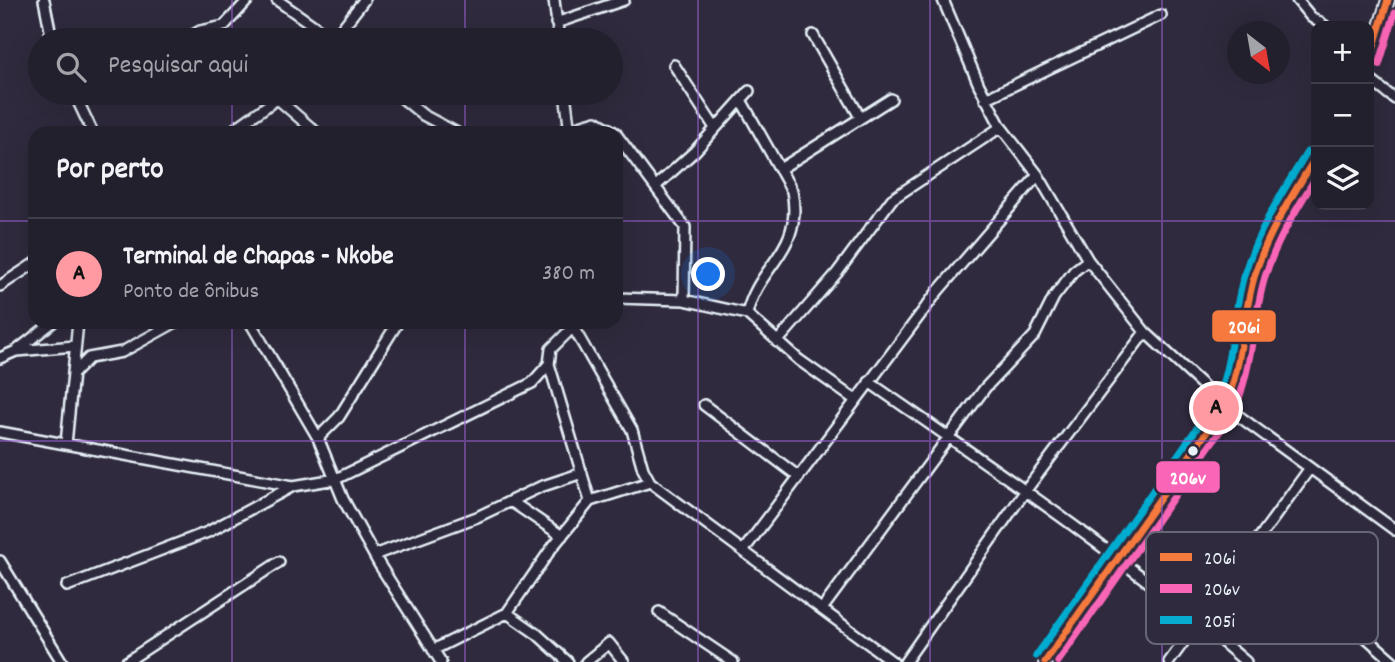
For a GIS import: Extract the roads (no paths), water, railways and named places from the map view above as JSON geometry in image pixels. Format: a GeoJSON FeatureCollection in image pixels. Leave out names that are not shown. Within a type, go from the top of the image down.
{"type":"FeatureCollection","features":[{"type":"Feature","properties":{"kind":"street"},"geometry":{"type":"LineString","coordinates":[[44,0],[50,28]]}},
{"type":"Feature","properties":{"kind":"street"},"geometry":{"type":"LineString","coordinates":[[214,28],[224,26],[248,0]]}},
{"type":"Feature","properties":{"kind":"street"},"geometry":{"type":"LineString","coordinates":[[277,0],[317,28]]}},
{"type":"Feature","properties":{"kind":"street"},"geometry":{"type":"LineString","coordinates":[[343,28],[364,0]]}},
{"type":"Feature","properties":{"kind":"street"},"geometry":{"type":"LineString","coordinates":[[554,0],[557,28]]}},
{"type":"Feature","properties":{"kind":"street"},"geometry":{"type":"LineString","coordinates":[[556,23],[624,0]]}},
{"type":"Feature","properties":{"kind":"street"},"geometry":{"type":"LineString","coordinates":[[943,0],[985,99],[1001,127],[1038,175],[1088,260],[1145,331],[1226,406],[1395,530]]}},
{"type":"Feature","properties":{"kind":"street"},"geometry":{"type":"LineString","coordinates":[[1297,0],[1317,21]]}},
{"type":"Feature","properties":{"kind":"street"},"geometry":{"type":"LineString","coordinates":[[1374,42],[1388,0]]}},
{"type":"Feature","properties":{"kind":"street"},"geometry":{"type":"LineString","coordinates":[[985,99],[1161,15]]}},
{"type":"Feature","properties":{"kind":"street"},"geometry":{"type":"LineString","coordinates":[[813,35],[860,117]]}},
{"type":"Feature","properties":{"kind":"street"},"geometry":{"type":"LineString","coordinates":[[674,65],[715,128]]}},
{"type":"Feature","properties":{"kind":"street"},"geometry":{"type":"LineString","coordinates":[[1374,83],[1395,99]]}},
{"type":"Feature","properties":{"kind":"street"},"geometry":{"type":"LineString","coordinates":[[656,186],[749,91]]}},
{"type":"Feature","properties":{"kind":"street"},"geometry":{"type":"LineString","coordinates":[[780,169],[891,99]]}},
{"type":"Feature","properties":{"kind":"street"},"geometry":{"type":"LineString","coordinates":[[741,100],[780,169],[794,201],[787,246],[756,286],[747,314]]}},
{"type":"Feature","properties":{"kind":"street"},"geometry":{"type":"LineString","coordinates":[[80,105],[90,126]]}},
{"type":"Feature","properties":{"kind":"street"},"geometry":{"type":"LineString","coordinates":[[239,126],[269,105]]}},
{"type":"Feature","properties":{"kind":"street"},"geometry":{"type":"LineString","coordinates":[[291,105],[310,126]]}},
{"type":"Feature","properties":{"kind":"street"},"geometry":{"type":"LineString","coordinates":[[413,105],[444,126]]}},
{"type":"Feature","properties":{"kind":"street"},"geometry":{"type":"LineString","coordinates":[[566,105],[569,126]]}},
{"type":"Feature","properties":{"kind":"street"},"geometry":{"type":"LineString","coordinates":[[581,126],[596,121],[604,126]]}},
{"type":"Feature","properties":{"kind":"street"},"geometry":{"type":"LineString","coordinates":[[777,342],[829,283],[892,199],[1001,127]]}},
{"type":"Feature","properties":{"kind":"street"},"geometry":{"type":"LineString","coordinates":[[623,142],[685,227],[684,300]]}},
{"type":"Feature","properties":{"kind":"street"},"geometry":{"type":"LineString","coordinates":[[1045,662],[1226,406],[1236,382],[1254,279],[1264,250],[1311,166]]}},
{"type":"Feature","properties":{"kind":"street"},"geometry":{"type":"LineString","coordinates":[[743,551],[854,399],[938,291],[1038,175]]}},
{"type":"Feature","properties":{"kind":"street"},"geometry":{"type":"LineString","coordinates":[[822,609],[985,388],[1035,335],[1054,297],[1074,271],[1088,260]]}},
{"type":"Feature","properties":{"kind":"street"},"geometry":{"type":"LineString","coordinates":[[0,286],[28,268]]}},
{"type":"Feature","properties":{"kind":"street"},"geometry":{"type":"LineString","coordinates":[[623,298],[684,300],[747,314],[777,342],[854,399]]}},
{"type":"Feature","properties":{"kind":"street"},"geometry":{"type":"LineString","coordinates":[[0,358],[16,351],[44,329]]}},
{"type":"Feature","properties":{"kind":"street"},"geometry":{"type":"LineString","coordinates":[[66,444],[77,329]]}},
{"type":"Feature","properties":{"kind":"street"},"geometry":{"type":"LineString","coordinates":[[72,375],[89,358],[122,352],[163,329]]}},
{"type":"Feature","properties":{"kind":"street"},"geometry":{"type":"LineString","coordinates":[[254,329],[318,438],[374,555],[441,662]]}},
{"type":"Feature","properties":{"kind":"street"},"geometry":{"type":"LineString","coordinates":[[318,438],[338,417],[394,329]]}},
{"type":"Feature","properties":{"kind":"street"},"geometry":{"type":"LineString","coordinates":[[67,586],[208,532],[293,486],[336,479],[509,397],[541,375],[548,364],[551,349],[571,329]]}},
{"type":"Feature","properties":{"kind":"street"},"geometry":{"type":"LineString","coordinates":[[577,329],[632,430],[643,469],[650,482],[893,662]]}},
{"type":"Feature","properties":{"kind":"street"},"geometry":{"type":"LineString","coordinates":[[905,662],[1026,490],[1145,331]]}},
{"type":"Feature","properties":{"kind":"street"},"geometry":{"type":"LineString","coordinates":[[16,351],[74,347],[89,358]]}},
{"type":"Feature","properties":{"kind":"street"},"geometry":{"type":"LineString","coordinates":[[548,364],[590,501]]}},
{"type":"Feature","properties":{"kind":"street"},"geometry":{"type":"LineString","coordinates":[[869,382],[1026,490],[1146,582]]}},
{"type":"Feature","properties":{"kind":"street"},"geometry":{"type":"LineString","coordinates":[[704,405],[799,477]]}},
{"type":"Feature","properties":{"kind":"street"},"geometry":{"type":"LineString","coordinates":[[0,432],[293,486]]}},
{"type":"Feature","properties":{"kind":"street"},"geometry":{"type":"LineString","coordinates":[[1264,532],[1310,468]]}},
{"type":"Feature","properties":{"kind":"street"},"geometry":{"type":"LineString","coordinates":[[374,555],[512,502],[540,486],[582,473]]}},
{"type":"Feature","properties":{"kind":"street"},"geometry":{"type":"LineString","coordinates":[[433,650],[507,613],[590,501],[650,482]]}},
{"type":"Feature","properties":{"kind":"street"},"geometry":{"type":"LineString","coordinates":[[512,502],[562,536]]}},
{"type":"Feature","properties":{"kind":"street"},"geometry":{"type":"LineString","coordinates":[[0,562],[62,662]]}},
{"type":"Feature","properties":{"kind":"street"},"geometry":{"type":"LineString","coordinates":[[127,662],[279,562]]}},
{"type":"Feature","properties":{"kind":"street"},"geometry":{"type":"LineString","coordinates":[[659,612],[733,662]]}},
{"type":"Feature","properties":{"kind":"street"},"geometry":{"type":"LineString","coordinates":[[507,613],[543,639],[568,662]]}},
{"type":"Feature","properties":{"kind":"street"},"geometry":{"type":"LineString","coordinates":[[586,662],[609,643],[624,662]]}},
{"type":"Feature","properties":{"kind":"street"},"geometry":{"type":"LineString","coordinates":[[1169,662],[1182,644]]}},
{"type":"Feature","properties":{"kind":"street"},"geometry":{"type":"LineString","coordinates":[[1225,644],[1246,662]]}},
{"type":"Feature","properties":{"kind":"street"},"geometry":{"type":"LineString","coordinates":[[1374,644],[1394,662]]}},
{"type":"Feature","properties":{"kind":"place","name":"Terminal de Chapas - Nkobe"},"geometry":{"type":"Point","coordinates":[1216,408]}}]}
